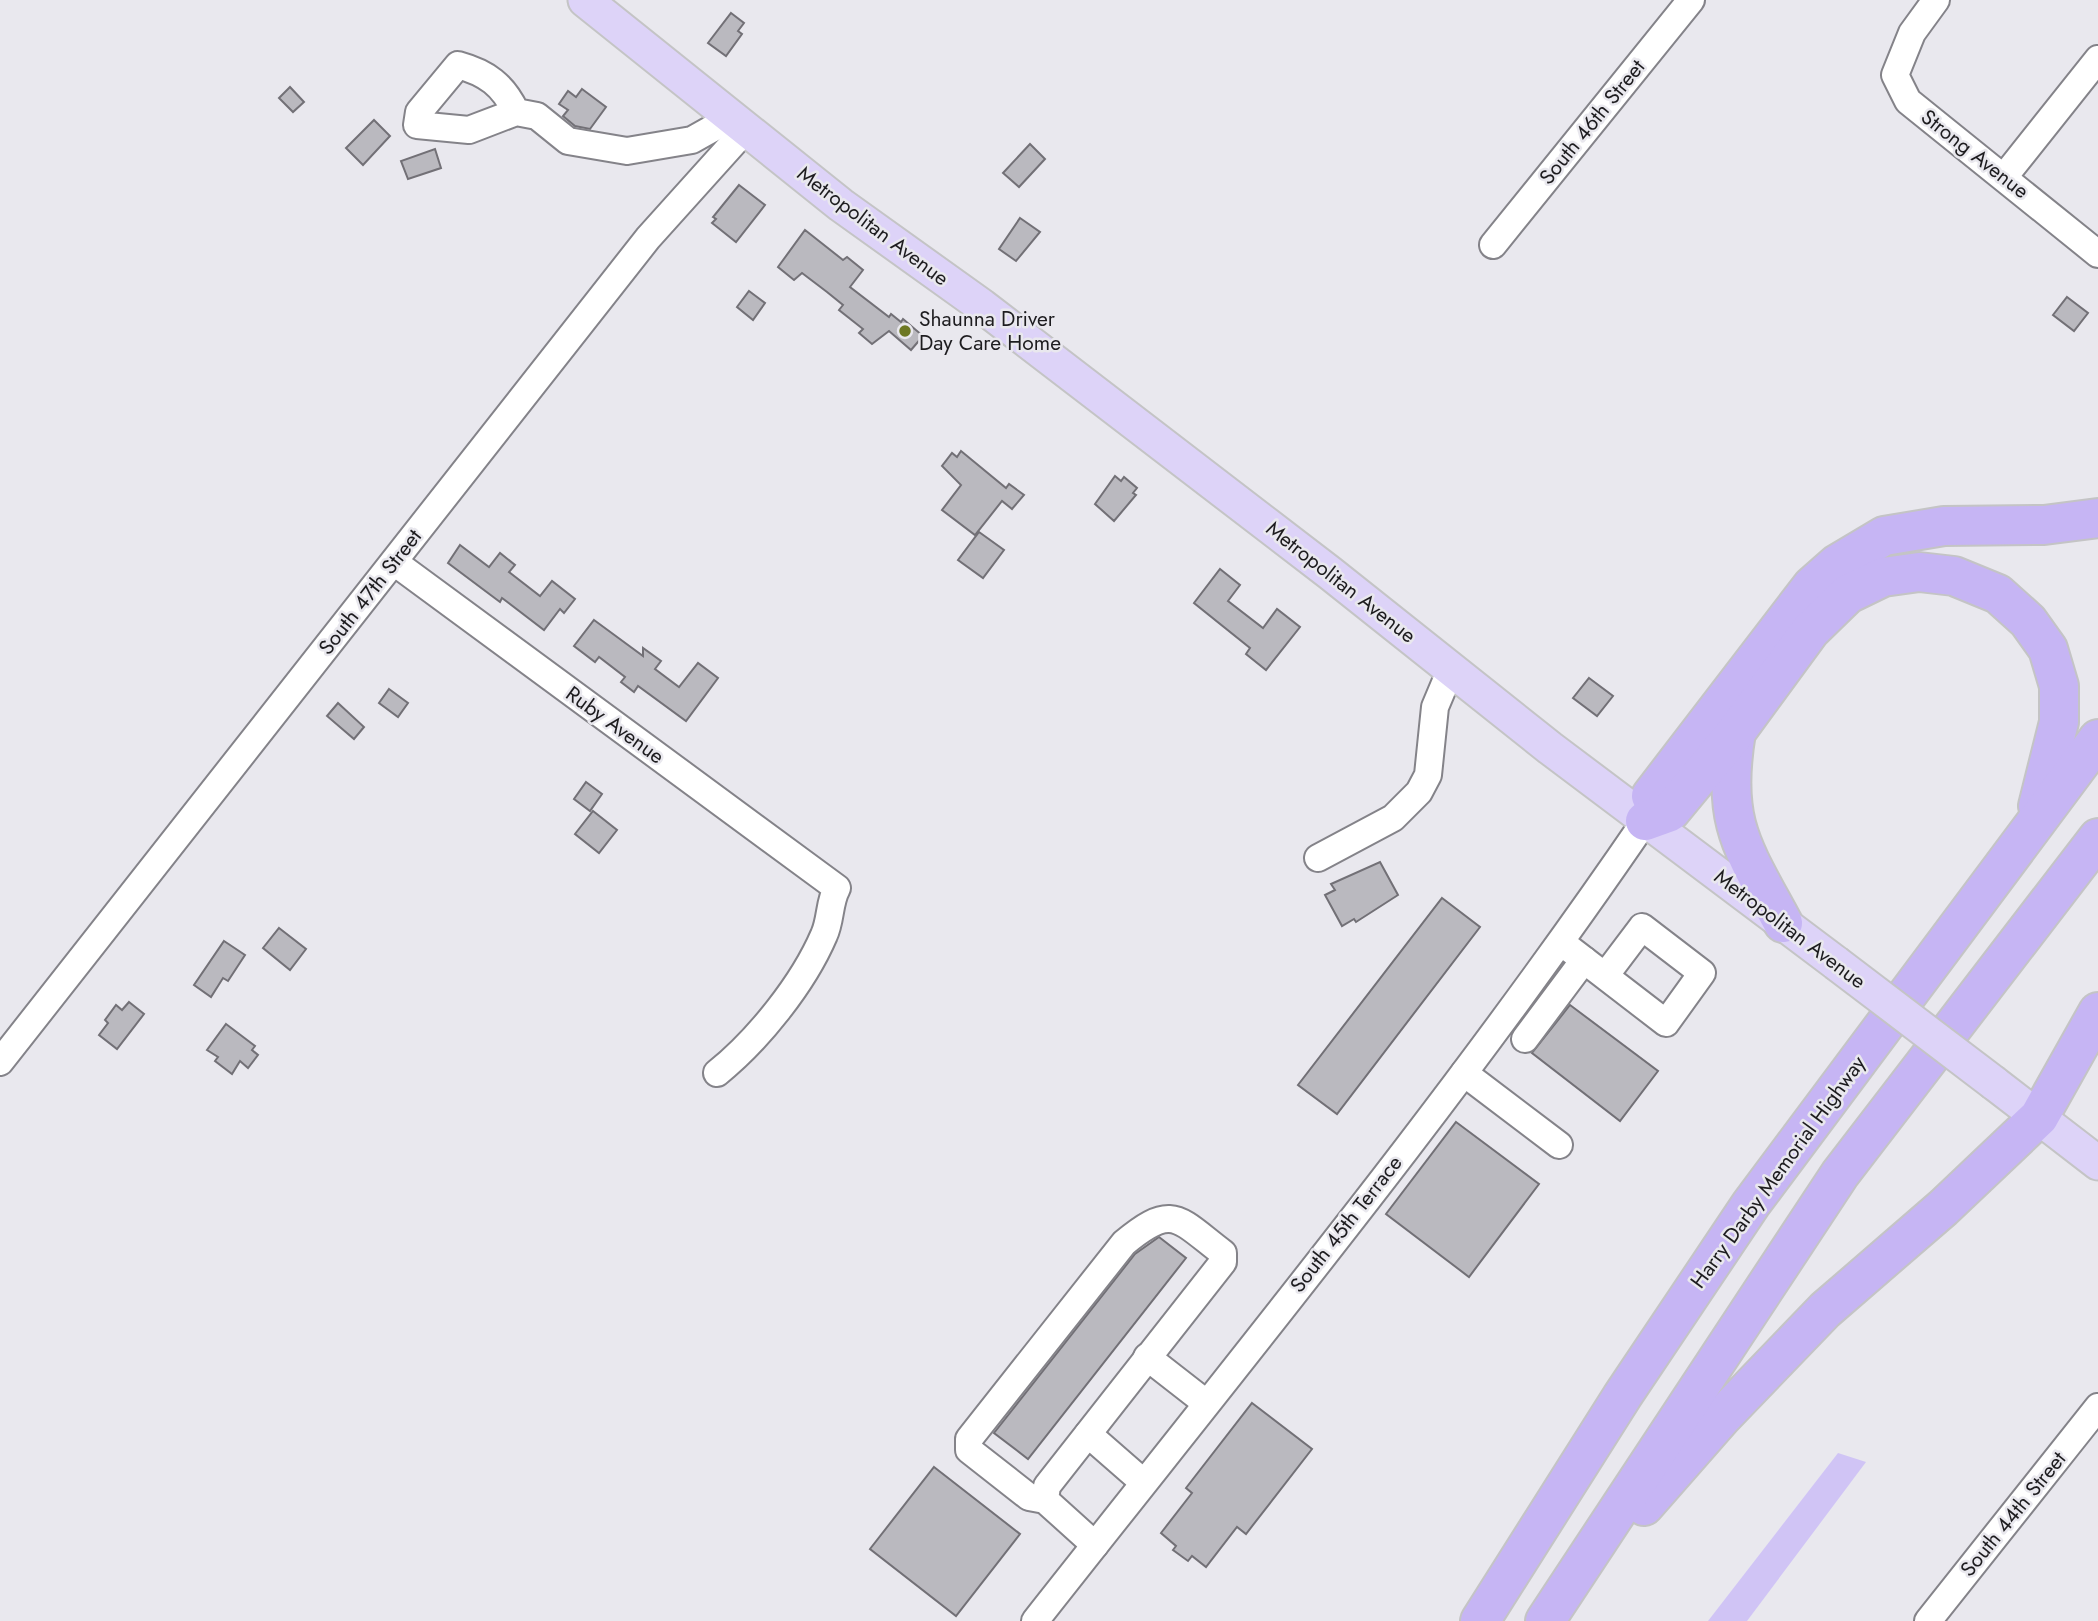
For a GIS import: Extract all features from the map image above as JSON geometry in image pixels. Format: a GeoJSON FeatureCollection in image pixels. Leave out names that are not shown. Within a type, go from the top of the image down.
{"type":"FeatureCollection","features":[{"type":"Feature","properties":{"kind":"highway"},"geometry":{"type":"LineString","coordinates":[[1645,821],[1650,798],[1812,586],[1837,564],[1884,536],[1944,526],[2044,525],[2098,518]]}},
{"type":"Feature","properties":{"kind":"highway"},"geometry":{"type":"LineString","coordinates":[[1645,821],[1670,812],[1736,732],[1810,631],[1848,594],[1884,577],[1919,572],[1955,576],[1998,594],[2028,621],[2048,649],[2059,686],[2059,722],[2033,825]]}},
{"type":"Feature","properties":{"kind":"highway"},"geometry":{"type":"LineString","coordinates":[[1736,732],[1730,773],[1731,811],[1743,850],[1783,923]]}},
{"type":"Feature","properties":{"kind":"highway","name":"Harry Darby Memorial Highway"},"geometry":{"type":"LineString","coordinates":[[1480,1621],[1623,1395],[1751,1204],[2098,739]]}},
{"type":"Feature","properties":{"kind":"highway"},"geometry":{"type":"LineString","coordinates":[[1547,1618],[1840,1174],[2098,838]]}},
{"type":"Feature","properties":{"kind":"highway"},"geometry":{"type":"LineString","coordinates":[[1547,1618],[1722,1417],[1825,1310],[1943,1208],[2039,1117],[2098,1012]]}},
{"type":"Feature","properties":{"kind":"main road","name":"Metropolitan Avenue"},"geometry":{"type":"LineString","coordinates":[[585,0],[841,205],[993,314],[1645,821],[2098,1163]]}},
{"type":"Feature","properties":{"kind":"street","name":"South 46th Street"},"geometry":{"type":"LineString","coordinates":[[1493,245],[1691,0]]}},
{"type":"Feature","properties":{"kind":"street","name":"Strong Avenue"},"geometry":{"type":"LineString","coordinates":[[1937,0],[1912,33],[1895,75],[1908,102],[2098,254]]}},
{"type":"Feature","properties":{"kind":"street"},"geometry":{"type":"LineString","coordinates":[[2004,177],[2098,59]]}},
{"type":"Feature","properties":{"kind":"street"},"geometry":{"type":"LineString","coordinates":[[516,112],[537,116],[568,141],[627,151],[692,140],[740,122]]}},
{"type":"Feature","properties":{"kind":"street","name":"South 47th Street"},"geometry":{"type":"LineString","coordinates":[[0,1062],[8,1041],[394,562],[740,122]]}},
{"type":"Feature","properties":{"kind":"street","name":"Ruby Avenue"},"geometry":{"type":"LineString","coordinates":[[394,562],[837,888],[832,918],[815,957],[745,1050],[717,1073]]}},
{"type":"Feature","properties":{"kind":"street"},"geometry":{"type":"LineString","coordinates":[[1318,858],[1393,818],[1419,792],[1428,775],[1434,707],[1451,669]]}},
{"type":"Feature","properties":{"kind":"street","name":"South 45th Terrace"},"geometry":{"type":"LineString","coordinates":[[1036,1620],[1464,1073],[1562,943],[1645,821]]}},
{"type":"Feature","properties":{"kind":"street"},"geometry":{"type":"LineString","coordinates":[[1562,943],[1605,976]]}},
{"type":"Feature","properties":{"kind":"street"},"geometry":{"type":"LineString","coordinates":[[1525,1039],[1584,960]]}},
{"type":"Feature","properties":{"kind":"street"},"geometry":{"type":"LineString","coordinates":[[1464,1073],[1559,1145]]}},
{"type":"Feature","properties":{"kind":"street"},"geometry":{"type":"LineString","coordinates":[[1045,1500],[1047,1486],[1223,1262],[1223,1253],[1178,1219],[1164,1217],[1146,1225],[1124,1243],[969,1439],[969,1450],[1029,1497],[1045,1500],[1095,1545]]}},
{"type":"Feature","properties":{"kind":"street"},"geometry":{"type":"LineString","coordinates":[[1147,1357],[1206,1402]]}},
{"type":"Feature","properties":{"kind":"street","name":"South 44th Street"},"geometry":{"type":"LineString","coordinates":[[1928,1621],[2098,1407]]}},
{"type":"Feature","properties":{"kind":"street"},"geometry":{"type":"LineString","coordinates":[[1088,1434],[1143,1482]]}},
{"type":"Feature","properties":{"kind":"shaded area"},"geometry":{"type":"Polygon","coordinates":[[[1838,1453],[1866,1462],[1747,1621],[1708,1621],[1838,1453]]]}},
{"type":"Feature","properties":{"kind":"building"},"geometry":{"type":"Polygon","coordinates":[[[731,13],[744,23],[738,31],[742,34],[726,56],[708,43],[731,13]]]}},
{"type":"Feature","properties":{"kind":"building"},"geometry":{"type":"Polygon","coordinates":[[[290,87],[304,102],[293,112],[279,98],[290,87]]]}},
{"type":"Feature","properties":{"kind":"building"},"geometry":{"type":"Polygon","coordinates":[[[582,89],[606,107],[590,129],[575,126],[563,116],[568,110],[559,104],[568,91],[576,97],[582,89]]]}},
{"type":"Feature","properties":{"kind":"building"},"geometry":{"type":"Polygon","coordinates":[[[374,120],[390,136],[363,165],[346,148],[374,120]]]}},
{"type":"Feature","properties":{"kind":"building"},"geometry":{"type":"Polygon","coordinates":[[[1030,144],[1045,159],[1019,187],[1003,173],[1030,144]]]}},
{"type":"Feature","properties":{"kind":"building"},"geometry":{"type":"Polygon","coordinates":[[[435,149],[441,168],[408,179],[401,161],[435,149]]]}},
{"type":"Feature","properties":{"kind":"building"},"geometry":{"type":"Polygon","coordinates":[[[739,185],[765,205],[736,242],[712,223],[716,219],[713,217],[739,185]]]}},
{"type":"Feature","properties":{"kind":"building"},"geometry":{"type":"Polygon","coordinates":[[[1020,218],[1040,232],[1016,261],[999,249],[1020,218]]]}},
{"type":"Feature","properties":{"kind":"building"},"geometry":{"type":"Polygon","coordinates":[[[805,230],[843,260],[847,257],[863,270],[850,287],[889,317],[891,314],[901,322],[903,319],[923,336],[911,350],[889,331],[872,344],[859,333],[863,329],[839,310],[843,305],[802,273],[794,280],[778,267],[805,230]]]}},
{"type":"Feature","properties":{"kind":"building"},"geometry":{"type":"Polygon","coordinates":[[[749,291],[765,303],[753,320],[737,307],[749,291]]]}},
{"type":"Feature","properties":{"kind":"building"},"geometry":{"type":"Polygon","coordinates":[[[2067,297],[2088,313],[2074,331],[2053,315],[2067,297]]]}},
{"type":"Feature","properties":{"kind":"building"},"geometry":{"type":"Polygon","coordinates":[[[961,451],[1006,488],[1009,484],[1024,495],[1012,509],[1002,501],[975,535],[942,510],[961,485],[942,466],[952,453],[957,457],[961,451]]]}},
{"type":"Feature","properties":{"kind":"building"},"geometry":{"type":"Polygon","coordinates":[[[1115,476],[1121,481],[1124,477],[1137,488],[1133,493],[1136,495],[1114,521],[1095,504],[1115,476]]]}},
{"type":"Feature","properties":{"kind":"building"},"geometry":{"type":"Polygon","coordinates":[[[979,532],[1004,550],[983,578],[958,560],[979,532]]]}},
{"type":"Feature","properties":{"kind":"building"},"geometry":{"type":"Polygon","coordinates":[[[460,545],[489,567],[500,553],[515,565],[509,572],[540,596],[552,581],[575,599],[564,613],[560,609],[544,630],[502,598],[500,602],[448,563],[460,545]]]}},
{"type":"Feature","properties":{"kind":"building"},"geometry":{"type":"Polygon","coordinates":[[[1220,569],[1240,585],[1228,601],[1263,628],[1277,609],[1300,627],[1266,670],[1246,654],[1250,648],[1194,603],[1220,569]]]}},
{"type":"Feature","properties":{"kind":"building"},"geometry":{"type":"Polygon","coordinates":[[[594,620],[643,656],[643,648],[661,661],[655,669],[679,687],[698,663],[718,678],[686,721],[638,686],[634,692],[621,682],[625,677],[599,657],[595,662],[574,646],[594,620]]]}},
{"type":"Feature","properties":{"kind":"building"},"geometry":{"type":"Polygon","coordinates":[[[1589,678],[1613,696],[1597,716],[1573,698],[1589,678]]]}},
{"type":"Feature","properties":{"kind":"building"},"geometry":{"type":"Polygon","coordinates":[[[389,689],[408,703],[398,717],[379,703],[389,689]]]}},
{"type":"Feature","properties":{"kind":"building"},"geometry":{"type":"Polygon","coordinates":[[[338,703],[364,727],[354,739],[327,716],[338,703]]]}},
{"type":"Feature","properties":{"kind":"building"},"geometry":{"type":"Polygon","coordinates":[[[586,782],[602,794],[590,811],[574,799],[586,782]]]}},
{"type":"Feature","properties":{"kind":"building"},"geometry":{"type":"Polygon","coordinates":[[[593,811],[617,830],[599,853],[575,834],[593,811]]]}},
{"type":"Feature","properties":{"kind":"building"},"geometry":{"type":"Polygon","coordinates":[[[1380,862],[1398,895],[1356,922],[1354,919],[1342,926],[1325,895],[1335,890],[1331,884],[1380,862]]]}},
{"type":"Feature","properties":{"kind":"building"},"geometry":{"type":"Polygon","coordinates":[[[1442,898],[1480,927],[1337,1114],[1298,1085],[1442,898]]]}},
{"type":"Feature","properties":{"kind":"building"},"geometry":{"type":"Polygon","coordinates":[[[279,928],[306,949],[290,970],[263,948],[279,928]]]}},
{"type":"Feature","properties":{"kind":"building"},"geometry":{"type":"Polygon","coordinates":[[[224,941],[245,955],[228,981],[223,978],[211,997],[194,985],[224,941]]]}},
{"type":"Feature","properties":{"kind":"building"},"geometry":{"type":"Polygon","coordinates":[[[129,1002],[144,1014],[117,1049],[99,1035],[108,1023],[105,1020],[116,1005],[122,1010],[129,1002]]]}},
{"type":"Feature","properties":{"kind":"building"},"geometry":{"type":"Polygon","coordinates":[[[1570,1005],[1658,1071],[1620,1121],[1532,1053],[1570,1005]]]}},
{"type":"Feature","properties":{"kind":"building"},"geometry":{"type":"Polygon","coordinates":[[[226,1024],[255,1046],[252,1050],[258,1055],[248,1068],[240,1061],[232,1074],[215,1061],[218,1057],[207,1050],[226,1024]]]}},
{"type":"Feature","properties":{"kind":"building"},"geometry":{"type":"Polygon","coordinates":[[[1456,1122],[1539,1184],[1469,1277],[1386,1214],[1456,1122]]]}},
{"type":"Feature","properties":{"kind":"building"},"geometry":{"type":"Polygon","coordinates":[[[1159,1237],[1186,1258],[1028,1459],[994,1433],[1135,1254],[1159,1237]]]}},
{"type":"Feature","properties":{"kind":"building"},"geometry":{"type":"Polygon","coordinates":[[[1252,1403],[1312,1449],[1246,1534],[1237,1527],[1206,1567],[1192,1556],[1188,1561],[1173,1550],[1176,1546],[1161,1533],[1192,1493],[1186,1488],[1252,1403]]]}},
{"type":"Feature","properties":{"kind":"building"},"geometry":{"type":"Polygon","coordinates":[[[934,1467],[1020,1534],[956,1616],[870,1549],[934,1467]]]}},
{"type":"Feature","properties":{"kind":"place","name":"Shaunna Driver Day Care Home"},"geometry":{"type":"Point","coordinates":[905,331]}}]}
